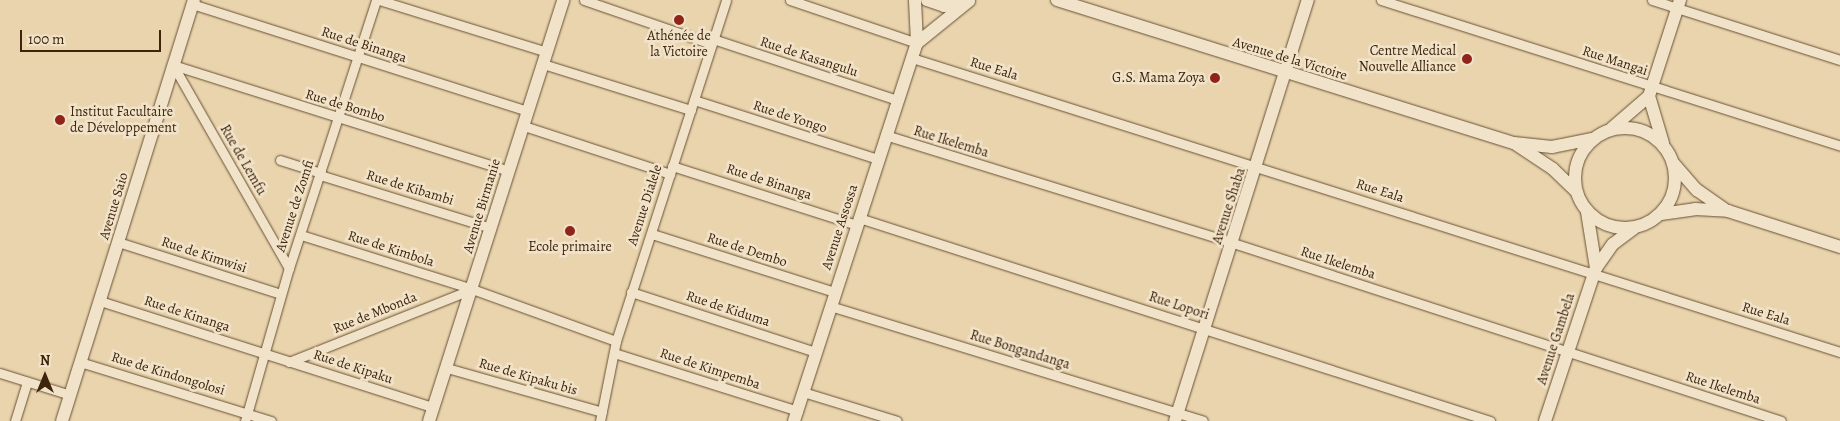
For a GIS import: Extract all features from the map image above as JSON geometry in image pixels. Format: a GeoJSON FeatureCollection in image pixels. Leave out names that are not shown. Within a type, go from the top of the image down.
{"type":"FeatureCollection","features":[{"type":"Feature","properties":{"kind":"street","name":"Avenue de Zomfi"},"geometry":{"type":"LineString","coordinates":[[246,417],[289,268],[302,234],[357,57],[377,0]]}},
{"type":"Feature","properties":{"kind":"street"},"geometry":{"type":"LineString","coordinates":[[377,0],[691,110]]}},
{"type":"Feature","properties":{"kind":"street","name":"Avenue Birmanie"},"geometry":{"type":"LineString","coordinates":[[430,421],[563,0]]}},
{"type":"Feature","properties":{"kind":"street","name":"Rue de Kasangulu"},"geometry":{"type":"LineString","coordinates":[[584,0],[897,100]]}},
{"type":"Feature","properties":{"kind":"street","name":"Avenue Dialele"},"geometry":{"type":"LineString","coordinates":[[601,417],[616,341],[726,0]]}},
{"type":"Feature","properties":{"kind":"street"},"geometry":{"type":"LineString","coordinates":[[790,0],[917,43]]}},
{"type":"Feature","properties":{"kind":"street"},"geometry":{"type":"LineString","coordinates":[[915,0],[917,43]]}},
{"type":"Feature","properties":{"kind":"street"},"geometry":{"type":"LineString","coordinates":[[927,0],[944,6],[970,0]]}},
{"type":"Feature","properties":{"kind":"street"},"geometry":{"type":"LineString","coordinates":[[917,43],[970,0]]}},
{"type":"Feature","properties":{"kind":"street","name":"Avenue de la Victoire"},"geometry":{"type":"LineString","coordinates":[[1057,0],[1285,74],[1514,143]]}},
{"type":"Feature","properties":{"kind":"street","name":"Avenue Shaba"},"geometry":{"type":"LineString","coordinates":[[1176,417],[1233,243],[1308,0]]}},
{"type":"Feature","properties":{"kind":"street","name":"Rue Mangai"},"geometry":{"type":"LineString","coordinates":[[1382,0],[1651,92],[1840,146]]}},
{"type":"Feature","properties":{"kind":"street"},"geometry":{"type":"LineString","coordinates":[[1652,0],[1679,4],[1840,60]]}},
{"type":"Feature","properties":{"kind":"street","name":"Rue de Binanga"},"geometry":{"type":"LineString","coordinates":[[193,2],[357,57],[528,111]]}},
{"type":"Feature","properties":{"kind":"street","name":"Avenue Saio"},"geometry":{"type":"LineString","coordinates":[[62,421],[193,2]]}},
{"type":"Feature","properties":{"kind":"street"},"geometry":{"type":"LineString","coordinates":[[1514,143],[1552,147],[1592,139],[1610,130],[1629,116],[1651,92],[1679,4]]}},
{"type":"Feature","properties":{"kind":"street","name":"Avenue Assossa"},"geometry":{"type":"LineString","coordinates":[[796,416],[885,136],[917,43]]}},
{"type":"Feature","properties":{"kind":"street","name":"Rue Eala"},"geometry":{"type":"LineString","coordinates":[[912,58],[1594,271],[1840,352]]}},
{"type":"Feature","properties":{"kind":"street","name":"Rue de Bombo"},"geometry":{"type":"LineString","coordinates":[[173,65],[509,171]]}},
{"type":"Feature","properties":{"kind":"street","name":"Rue de Lemfu"},"geometry":{"type":"LineString","coordinates":[[173,65],[289,268]]}},
{"type":"Feature","properties":{"kind":"street"},"geometry":{"type":"LineString","coordinates":[[1651,92],[1665,147],[1673,162],[1697,190],[1728,211]]}},
{"type":"Feature","properties":{"kind":"street","name":"Rue de Yongo"},"geometry":{"type":"LineString","coordinates":[[694,100],[878,159]]}},
{"type":"Feature","properties":{"kind":"street","name":"Rue de Binanga"},"geometry":{"type":"LineString","coordinates":[[524,126],[671,170],[858,222]]}},
{"type":"Feature","properties":{"kind":"street"},"geometry":{"type":"LineString","coordinates":[[1610,130],[1640,130],[1665,147]]}},
{"type":"Feature","properties":{"kind":"street","name":"Rue Ikelemba"},"geometry":{"type":"LineString","coordinates":[[885,136],[1233,243],[1566,353],[1781,421]]}},
{"type":"Feature","properties":{"kind":"street"},"geometry":{"type":"LineString","coordinates":[[1576,191],[1575,168],[1584,148],[1592,139]]}},
{"type":"Feature","properties":{"kind":"street"},"geometry":{"type":"LineString","coordinates":[[1514,143],[1553,169],[1576,191],[1587,212],[1594,271]]}},
{"type":"Feature","properties":{"kind":"street","name":"Rue de Kibambi"},"geometry":{"type":"LineString","coordinates":[[280,160],[491,228]]}},
{"type":"Feature","properties":{"kind":"street"},"geometry":{"type":"LineString","coordinates":[[1661,214],[1674,190],[1673,162]]}},
{"type":"Feature","properties":{"kind":"street"},"geometry":{"type":"LineString","coordinates":[[1594,271],[1613,244],[1638,227],[1661,214],[1695,209],[1728,211],[1840,247]]}},
{"type":"Feature","properties":{"kind":"street"},"geometry":{"type":"LineString","coordinates":[[1587,212],[1602,223],[1620,228],[1638,227]]}},
{"type":"Feature","properties":{"kind":"street","name":"Rue Lopori"},"geometry":{"type":"LineString","coordinates":[[858,222],[1204,329],[1490,421]]}},
{"type":"Feature","properties":{"kind":"street","name":"Rue de Kimbola"},"geometry":{"type":"LineString","coordinates":[[302,234],[472,289]]}},
{"type":"Feature","properties":{"kind":"street","name":"Rue de Dembo"},"geometry":{"type":"LineString","coordinates":[[652,234],[835,292]]}},
{"type":"Feature","properties":{"kind":"street","name":"Rue de Kimwisi"},"geometry":{"type":"LineString","coordinates":[[118,242],[281,294]]}},
{"type":"Feature","properties":{"kind":"street","name":"Avenue Gambela"},"geometry":{"type":"LineString","coordinates":[[1545,421],[1594,271]]}},
{"type":"Feature","properties":{"kind":"street"},"geometry":{"type":"LineString","coordinates":[[472,289],[616,341]]}},
{"type":"Feature","properties":{"kind":"street","name":"Rue de Mbonda"},"geometry":{"type":"LineString","coordinates":[[289,362],[472,289]]}},
{"type":"Feature","properties":{"kind":"street","name":"Rue de Kiduma"},"geometry":{"type":"LineString","coordinates":[[631,292],[816,352]]}},
{"type":"Feature","properties":{"kind":"street","name":"Rue de Kinanga"},"geometry":{"type":"LineString","coordinates":[[100,301],[265,354]]}},
{"type":"Feature","properties":{"kind":"street","name":"Rue Bongandanga"},"geometry":{"type":"LineString","coordinates":[[830,306],[1176,417],[1203,421]]}},
{"type":"Feature","properties":{"kind":"street","name":"Rue de Kimpemba"},"geometry":{"type":"LineString","coordinates":[[614,353],[796,416]]}},
{"type":"Feature","properties":{"kind":"street","name":"Rue de Kipaku"},"geometry":{"type":"LineString","coordinates":[[265,354],[434,407]]}},
{"type":"Feature","properties":{"kind":"street","name":"Rue de Kindongolosi"},"geometry":{"type":"LineString","coordinates":[[80,362],[246,417],[271,421]]}},
{"type":"Feature","properties":{"kind":"street","name":"Rue de Kipaku bis"},"geometry":{"type":"LineString","coordinates":[[447,368],[601,417]]}},
{"type":"Feature","properties":{"kind":"street"},"geometry":{"type":"LineString","coordinates":[[0,373],[70,395]]}},
{"type":"Feature","properties":{"kind":"street"},"geometry":{"type":"LineString","coordinates":[[14,421],[27,382]]}},
{"type":"Feature","properties":{"kind":"street"},"geometry":{"type":"LineString","coordinates":[[803,392],[897,421]]}},
{"type":"Feature","properties":{"kind":"place","name":"Athénée de la Victoire"},"geometry":{"type":"Point","coordinates":[679,20]}},
{"type":"Feature","properties":{"kind":"place","name":"Centre Medical Nouvelle Alliance"},"geometry":{"type":"Point","coordinates":[1467,59]}},
{"type":"Feature","properties":{"kind":"place","name":"G.S. Mama Zoya"},"geometry":{"type":"Point","coordinates":[1215,78]}},
{"type":"Feature","properties":{"kind":"place","name":"Institut Facultaire de Développement"},"geometry":{"type":"Point","coordinates":[60,120]}},
{"type":"Feature","properties":{"kind":"place","name":"Ecole primaire"},"geometry":{"type":"Point","coordinates":[570,231]}}]}
